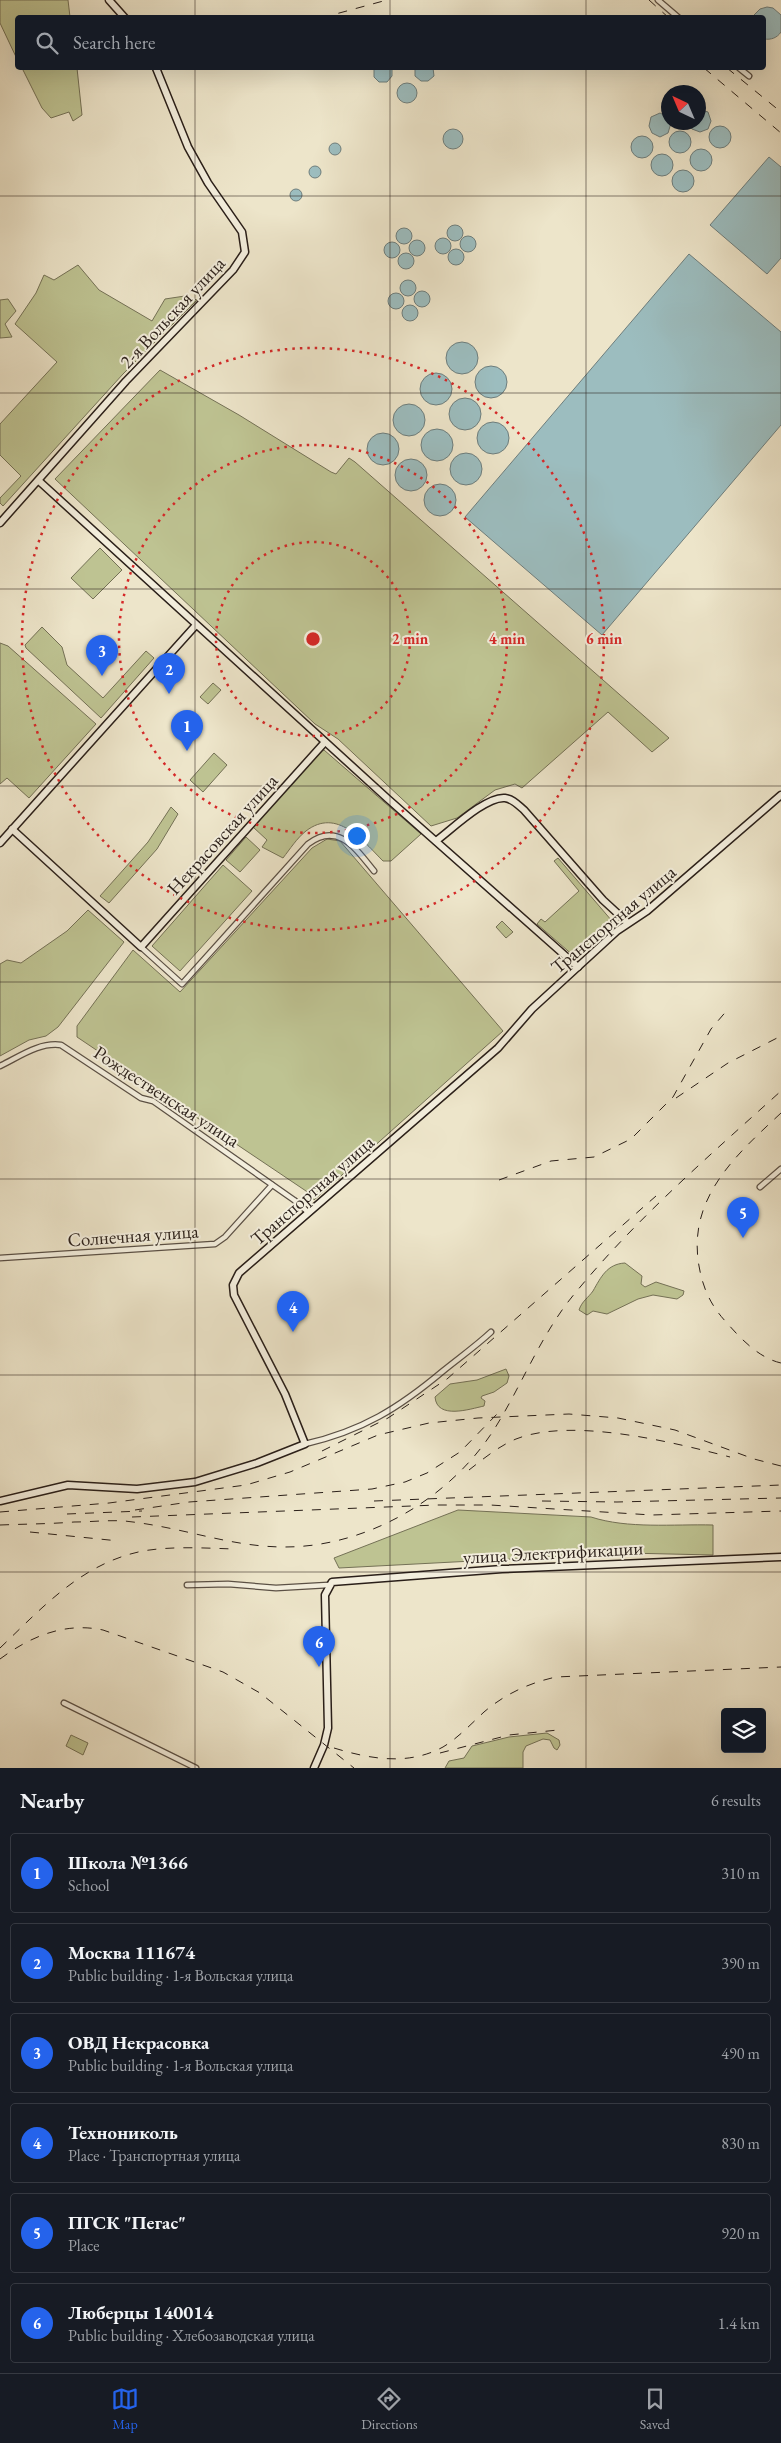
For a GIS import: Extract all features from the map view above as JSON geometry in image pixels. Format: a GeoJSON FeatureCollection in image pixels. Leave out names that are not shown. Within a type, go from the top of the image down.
{"type":"FeatureCollection","features":[{"type":"Feature","properties":{"kind":"street"},"geometry":{"type":"LineString","coordinates":[[108,0],[122,15]]}},
{"type":"Feature","properties":{"kind":"street"},"geometry":{"type":"LineString","coordinates":[[658,0],[676,15]]}},
{"type":"Feature","properties":{"kind":"street","name":"2-я Вольская улица"},"geometry":{"type":"LineString","coordinates":[[0,523],[126,381],[233,270],[245,252],[242,232],[208,183],[188,148],[157,70]]}},
{"type":"Feature","properties":{"kind":"street"},"geometry":{"type":"LineString","coordinates":[[742,70],[749,76]]}},
{"type":"Feature","properties":{"kind":"street"},"geometry":{"type":"LineString","coordinates":[[39,481],[436,842],[578,967]]}},
{"type":"Feature","properties":{"kind":"street"},"geometry":{"type":"LineString","coordinates":[[0,509],[7,516]]}},
{"type":"Feature","properties":{"kind":"street"},"geometry":{"type":"LineString","coordinates":[[0,843],[196,624]]}},
{"type":"Feature","properties":{"kind":"street","name":"Некрасовская улица"},"geometry":{"type":"LineString","coordinates":[[141,947],[326,742]]}},
{"type":"Feature","properties":{"kind":"street","name":"Транспортная улица"},"geometry":{"type":"LineString","coordinates":[[306,1444],[285,1394],[237,1302],[233,1285],[239,1273],[498,1048],[532,1010],[578,967],[628,923],[647,911],[781,795]]}},
{"type":"Feature","properties":{"kind":"street"},"geometry":{"type":"LineString","coordinates":[[436,842],[489,802],[501,798],[509,799],[524,810],[603,900],[628,923]]}},
{"type":"Feature","properties":{"kind":"street"},"geometry":{"type":"LineString","coordinates":[[12,829],[182,984],[308,844],[316,838],[326,835],[342,837],[354,847],[374,871]]}},
{"type":"Feature","properties":{"kind":"street","name":"Рождественская улица"},"geometry":{"type":"LineString","coordinates":[[0,1066],[40,1046],[61,1045],[141,1098],[153,1101],[308,1212]]}},
{"type":"Feature","properties":{"kind":"street"},"geometry":{"type":"LineString","coordinates":[[760,1187],[781,1169]]}},
{"type":"Feature","properties":{"kind":"street","name":"Солнечная улица"},"geometry":{"type":"LineString","coordinates":[[0,1258],[215,1244],[225,1237],[272,1185]]}},
{"type":"Feature","properties":{"kind":"street"},"geometry":{"type":"LineString","coordinates":[[0,1501],[68,1485],[137,1489],[195,1482],[257,1463],[306,1444],[348,1433],[387,1414],[415,1395],[491,1332]]}},
{"type":"Feature","properties":{"kind":"street","name":"улица Электрификации"},"geometry":{"type":"LineString","coordinates":[[328,1585],[337,1580],[502,1569],[781,1557]]}},
{"type":"Feature","properties":{"kind":"street"},"geometry":{"type":"LineString","coordinates":[[187,1585],[228,1584],[276,1588],[328,1585],[325,1595],[328,1728],[324,1745],[314,1768]]}},
{"type":"Feature","properties":{"kind":"street"},"geometry":{"type":"LineString","coordinates":[[64,1703],[196,1768]]}},
{"type":"Feature","properties":{"kind":"green space"},"geometry":{"type":"Polygon","coordinates":[[[0,0],[68,0],[70,15],[15,15],[15,55],[0,23],[0,0]]]}},
{"type":"Feature","properties":{"kind":"green space"},"geometry":{"type":"Polygon","coordinates":[[[23,70],[77,70],[82,115],[73,121],[69,112],[51,118],[42,108],[23,70]]]}},
{"type":"Feature","properties":{"kind":"green space"},"geometry":{"type":"Polygon","coordinates":[[[78,265],[99,290],[152,321],[165,299],[185,296],[197,300],[123,374],[3,506],[0,503],[0,498],[21,476],[0,455],[0,424],[57,362],[15,324],[36,293],[44,275],[54,280],[78,265]]]}},
{"type":"Feature","properties":{"kind":"green space"},"geometry":{"type":"Polygon","coordinates":[[[8,299],[16,311],[5,324],[12,337],[0,338],[0,300],[8,299]]]}},
{"type":"Feature","properties":{"kind":"green space"},"geometry":{"type":"Polygon","coordinates":[[[160,370],[239,415],[331,472],[336,474],[349,458],[355,462],[669,738],[652,752],[608,712],[522,788],[515,784],[495,790],[457,818],[431,826],[338,739],[315,724],[55,479],[160,370]]]}},
{"type":"Feature","properties":{"kind":"green space"},"geometry":{"type":"Polygon","coordinates":[[[100,548],[122,570],[93,599],[71,578],[100,548]]]}},
{"type":"Feature","properties":{"kind":"green space"},"geometry":{"type":"Polygon","coordinates":[[[42,627],[62,647],[67,665],[103,698],[146,651],[154,658],[101,718],[26,648],[25,645],[42,627]]]}},
{"type":"Feature","properties":{"kind":"green space"},"geometry":{"type":"Polygon","coordinates":[[[0,643],[8,646],[96,724],[29,798],[7,778],[0,784],[0,643]]]}},
{"type":"Feature","properties":{"kind":"green space"},"geometry":{"type":"Polygon","coordinates":[[[213,683],[221,690],[208,704],[200,697],[213,683]]]}},
{"type":"Feature","properties":{"kind":"green space"},"geometry":{"type":"Polygon","coordinates":[[[324,750],[421,834],[391,861],[383,861],[367,844],[349,830],[339,825],[328,823],[317,825],[306,831],[283,858],[262,847],[267,840],[253,827],[319,752],[324,750]]]}},
{"type":"Feature","properties":{"kind":"green space"},"geometry":{"type":"Polygon","coordinates":[[[214,753],[227,765],[203,792],[190,780],[214,753]]]}},
{"type":"Feature","properties":{"kind":"green space"},"geometry":{"type":"Polygon","coordinates":[[[171,807],[178,814],[157,849],[109,903],[100,896],[148,842],[171,807]]]}},
{"type":"Feature","properties":{"kind":"green space"},"geometry":{"type":"Polygon","coordinates":[[[246,837],[260,850],[240,872],[226,860],[246,837]]]}},
{"type":"Feature","properties":{"kind":"green space"},"geometry":{"type":"Polygon","coordinates":[[[327,839],[340,841],[503,1031],[314,1200],[306,1191],[77,1037],[77,1026],[133,950],[180,992],[312,848],[327,839]]]}},
{"type":"Feature","properties":{"kind":"green space"},"geometry":{"type":"Polygon","coordinates":[[[558,858],[612,921],[575,957],[537,924],[541,919],[545,922],[579,891],[554,861],[558,858]]]}},
{"type":"Feature","properties":{"kind":"green space"},"geometry":{"type":"Polygon","coordinates":[[[223,865],[252,891],[180,971],[152,946],[223,865]]]}},
{"type":"Feature","properties":{"kind":"green space"},"geometry":{"type":"Polygon","coordinates":[[[88,910],[124,942],[58,1027],[46,1036],[29,1040],[0,1056],[0,964],[7,960],[21,963],[67,931],[88,910]]]}},
{"type":"Feature","properties":{"kind":"green space"},"geometry":{"type":"Polygon","coordinates":[[[502,921],[513,932],[506,938],[496,927],[502,921]]]}},
{"type":"Feature","properties":{"kind":"green space"},"geometry":{"type":"Polygon","coordinates":[[[625,1263],[642,1276],[641,1284],[645,1287],[656,1282],[684,1291],[683,1295],[677,1299],[653,1295],[638,1299],[607,1314],[593,1311],[587,1315],[579,1310],[605,1272],[614,1266],[625,1263]]]}},
{"type":"Feature","properties":{"kind":"green space"},"geometry":{"type":"Polygon","coordinates":[[[506,1369],[509,1376],[507,1383],[494,1392],[482,1396],[481,1398],[485,1401],[484,1406],[463,1411],[448,1411],[442,1409],[437,1404],[435,1397],[450,1384],[477,1380],[506,1369]]]}},
{"type":"Feature","properties":{"kind":"green space"},"geometry":{"type":"Polygon","coordinates":[[[458,1510],[591,1517],[635,1525],[713,1525],[713,1555],[626,1553],[339,1568],[334,1558],[458,1510]]]}},
{"type":"Feature","properties":{"kind":"green space"},"geometry":{"type":"Polygon","coordinates":[[[547,1733],[559,1740],[560,1745],[557,1750],[550,1740],[543,1739],[526,1746],[523,1752],[523,1768],[445,1768],[449,1761],[464,1758],[472,1746],[509,1737],[547,1733]]]}},
{"type":"Feature","properties":{"kind":"green space"},"geometry":{"type":"Polygon","coordinates":[[[71,1735],[88,1743],[83,1755],[66,1746],[71,1735]]]}},
{"type":"Feature","properties":{"kind":"water"},"geometry":{"type":"Polygon","coordinates":[[[773,8],[781,15],[781,32],[776,37],[766,39],[766,15],[754,15],[760,9],[773,8]]]}},
{"type":"Feature","properties":{"kind":"water"},"geometry":{"type":"Polygon","coordinates":[[[374,70],[392,70],[392,76],[387,82],[379,82],[374,77],[374,70]]]}},
{"type":"Feature","properties":{"kind":"water"},"geometry":{"type":"Polygon","coordinates":[[[415,70],[433,70],[434,76],[428,81],[421,81],[415,76],[415,70]]]}},
{"type":"Feature","properties":{"kind":"water"},"geometry":{"type":"Polygon","coordinates":[[[407,83],[414,86],[417,93],[414,100],[407,103],[400,100],[397,93],[400,86],[407,83]]]}},
{"type":"Feature","properties":{"kind":"water"},"geometry":{"type":"Polygon","coordinates":[[[706,111],[711,121],[706,130],[706,111]]]}},
{"type":"Feature","properties":{"kind":"water"},"geometry":{"type":"Polygon","coordinates":[[[661,114],[661,130],[669,130],[668,133],[660,137],[652,133],[649,126],[651,117],[661,114]]]}},
{"type":"Feature","properties":{"kind":"water"},"geometry":{"type":"Polygon","coordinates":[[[716,126],[724,126],[731,133],[731,141],[724,148],[716,148],[709,141],[709,133],[716,126]]]}},
{"type":"Feature","properties":{"kind":"water"},"geometry":{"type":"Polygon","coordinates":[[[453,129],[460,132],[463,139],[460,146],[453,149],[446,146],[443,139],[446,132],[453,129]]]}},
{"type":"Feature","properties":{"kind":"water"},"geometry":{"type":"Polygon","coordinates":[[[676,131],[684,131],[691,138],[691,146],[684,153],[676,153],[669,146],[669,138],[676,131]]]}},
{"type":"Feature","properties":{"kind":"water"},"geometry":{"type":"Polygon","coordinates":[[[638,136],[646,136],[653,143],[653,151],[646,158],[638,158],[631,151],[631,143],[638,136]]]}},
{"type":"Feature","properties":{"kind":"water"},"geometry":{"type":"Polygon","coordinates":[[[333,143],[337,143],[341,149],[337,155],[333,155],[329,151],[329,147],[333,143]]]}},
{"type":"Feature","properties":{"kind":"water"},"geometry":{"type":"Polygon","coordinates":[[[697,149],[705,149],[712,156],[712,164],[705,171],[697,171],[690,164],[690,156],[697,149]]]}},
{"type":"Feature","properties":{"kind":"water"},"geometry":{"type":"Polygon","coordinates":[[[658,154],[666,154],[673,161],[673,169],[666,176],[658,176],[651,169],[651,161],[658,154]]]}},
{"type":"Feature","properties":{"kind":"water"},"geometry":{"type":"Polygon","coordinates":[[[769,157],[781,167],[781,258],[767,274],[710,225],[769,157]]]}},
{"type":"Feature","properties":{"kind":"water"},"geometry":{"type":"Polygon","coordinates":[[[313,166],[317,166],[321,172],[317,178],[313,178],[309,174],[309,170],[313,166]]]}},
{"type":"Feature","properties":{"kind":"water"},"geometry":{"type":"Polygon","coordinates":[[[679,170],[687,170],[694,177],[694,185],[687,192],[679,192],[672,185],[672,177],[679,170]]]}},
{"type":"Feature","properties":{"kind":"water"},"geometry":{"type":"Polygon","coordinates":[[[294,189],[298,189],[302,195],[298,201],[294,201],[290,197],[290,193],[294,189]]]}},
{"type":"Feature","properties":{"kind":"water"},"geometry":{"type":"Polygon","coordinates":[[[455,225],[461,227],[463,233],[461,239],[455,241],[449,239],[447,233],[449,227],[455,225]]]}},
{"type":"Feature","properties":{"kind":"water"},"geometry":{"type":"Polygon","coordinates":[[[404,228],[410,230],[412,236],[410,242],[404,244],[398,242],[396,236],[398,230],[404,228]]]}},
{"type":"Feature","properties":{"kind":"water"},"geometry":{"type":"Polygon","coordinates":[[[468,236],[474,238],[476,244],[474,250],[468,252],[462,250],[460,244],[462,238],[468,236]]]}},
{"type":"Feature","properties":{"kind":"water"},"geometry":{"type":"Polygon","coordinates":[[[443,238],[449,240],[451,246],[449,252],[443,254],[437,252],[435,246],[437,240],[443,238]]]}},
{"type":"Feature","properties":{"kind":"water"},"geometry":{"type":"Polygon","coordinates":[[[417,240],[423,242],[425,248],[423,254],[417,256],[411,254],[409,248],[411,242],[417,240]]]}},
{"type":"Feature","properties":{"kind":"water"},"geometry":{"type":"Polygon","coordinates":[[[392,242],[398,244],[400,250],[398,256],[392,258],[386,256],[384,250],[386,244],[392,242]]]}},
{"type":"Feature","properties":{"kind":"water"},"geometry":{"type":"Polygon","coordinates":[[[456,249],[462,251],[464,257],[462,263],[456,265],[450,263],[448,257],[450,251],[456,249]]]}},
{"type":"Feature","properties":{"kind":"water"},"geometry":{"type":"Polygon","coordinates":[[[406,253],[412,255],[414,261],[412,267],[406,269],[400,267],[398,261],[400,255],[406,253]]]}},
{"type":"Feature","properties":{"kind":"water"},"geometry":{"type":"Polygon","coordinates":[[[689,254],[781,332],[781,425],[602,635],[465,517],[689,254]]]}},
{"type":"Feature","properties":{"kind":"water"},"geometry":{"type":"Polygon","coordinates":[[[408,280],[414,282],[416,288],[414,294],[408,296],[402,294],[400,288],[402,282],[408,280]]]}},
{"type":"Feature","properties":{"kind":"water"},"geometry":{"type":"Polygon","coordinates":[[[422,291],[428,293],[430,299],[428,305],[422,307],[416,305],[414,299],[416,293],[422,291]]]}},
{"type":"Feature","properties":{"kind":"water"},"geometry":{"type":"Polygon","coordinates":[[[396,293],[402,295],[404,301],[402,307],[396,309],[390,307],[388,301],[390,295],[396,293]]]}},
{"type":"Feature","properties":{"kind":"water"},"geometry":{"type":"Polygon","coordinates":[[[410,305],[416,307],[418,313],[416,319],[410,321],[404,319],[402,313],[404,307],[410,305]]]}},
{"type":"Feature","properties":{"kind":"water"},"geometry":{"type":"Polygon","coordinates":[[[462,342],[473,347],[478,358],[473,369],[462,374],[451,369],[446,358],[451,347],[462,342]]]}},
{"type":"Feature","properties":{"kind":"water"},"geometry":{"type":"Polygon","coordinates":[[[491,366],[502,371],[507,382],[502,393],[491,398],[480,393],[475,382],[480,371],[491,366]]]}},
{"type":"Feature","properties":{"kind":"water"},"geometry":{"type":"Polygon","coordinates":[[[436,373],[447,378],[452,389],[447,400],[436,405],[425,400],[420,389],[425,378],[436,373]]]}},
{"type":"Feature","properties":{"kind":"water"},"geometry":{"type":"Polygon","coordinates":[[[465,398],[476,403],[481,414],[476,425],[465,430],[454,425],[449,414],[454,403],[465,398]]]}},
{"type":"Feature","properties":{"kind":"water"},"geometry":{"type":"Polygon","coordinates":[[[409,404],[420,409],[425,420],[420,431],[409,436],[398,431],[393,420],[398,409],[409,404]]]}},
{"type":"Feature","properties":{"kind":"water"},"geometry":{"type":"Polygon","coordinates":[[[493,422],[504,427],[509,438],[504,449],[493,454],[482,449],[477,438],[482,427],[493,422]]]}},
{"type":"Feature","properties":{"kind":"water"},"geometry":{"type":"Polygon","coordinates":[[[437,429],[448,434],[453,445],[448,456],[437,461],[426,456],[421,445],[426,434],[437,429]]]}},
{"type":"Feature","properties":{"kind":"water"},"geometry":{"type":"Polygon","coordinates":[[[383,433],[394,438],[399,449],[394,460],[383,465],[372,460],[367,449],[372,438],[383,433]]]}},
{"type":"Feature","properties":{"kind":"water"},"geometry":{"type":"Polygon","coordinates":[[[466,453],[477,458],[482,469],[477,480],[466,485],[455,480],[450,469],[455,458],[466,453]]]}},
{"type":"Feature","properties":{"kind":"water"},"geometry":{"type":"Polygon","coordinates":[[[411,459],[422,464],[427,475],[422,486],[411,491],[400,486],[395,475],[400,464],[411,459]]]}},
{"type":"Feature","properties":{"kind":"water"},"geometry":{"type":"Polygon","coordinates":[[[440,484],[451,489],[456,500],[451,511],[440,516],[429,511],[424,500],[429,489],[440,484]]]}},
{"type":"Feature","properties":{"kind":"railway"},"geometry":{"type":"LineString","coordinates":[[332,15],[387,0]]}},
{"type":"Feature","properties":{"kind":"railway"},"geometry":{"type":"LineString","coordinates":[[649,0],[666,15]]}},
{"type":"Feature","properties":{"kind":"railway"},"geometry":{"type":"LineString","coordinates":[[706,70],[781,133]]}},
{"type":"Feature","properties":{"kind":"railway"},"geometry":{"type":"LineString","coordinates":[[729,70],[781,112]]}},
{"type":"Feature","properties":{"kind":"railway"},"geometry":{"type":"LineString","coordinates":[[499,1180],[551,1161],[594,1157],[631,1139],[673,1097],[711,1029],[729,1008]]}},
{"type":"Feature","properties":{"kind":"railway"},"geometry":{"type":"LineString","coordinates":[[676,1098],[728,1063],[781,1036]]}},
{"type":"Feature","properties":{"kind":"railway"},"geometry":{"type":"LineString","coordinates":[[0,1525],[126,1521],[245,1544],[290,1547],[341,1540],[393,1520],[440,1490],[461,1471],[479,1450],[495,1428],[533,1358],[564,1307],[599,1265],[675,1188],[781,1091]]}},
{"type":"Feature","properties":{"kind":"railway"},"geometry":{"type":"LineString","coordinates":[[781,1113],[732,1162],[719,1180],[708,1199],[700,1219],[697,1242],[699,1266],[703,1282],[708,1297],[716,1310],[751,1347],[765,1357],[781,1363]]}},
{"type":"Feature","properties":{"kind":"railway"},"geometry":{"type":"LineString","coordinates":[[322,1451],[388,1418],[447,1379],[656,1196]]}},
{"type":"Feature","properties":{"kind":"railway"},"geometry":{"type":"LineString","coordinates":[[135,1510],[189,1502],[372,1489],[405,1482],[427,1473],[460,1452],[497,1414]]}},
{"type":"Feature","properties":{"kind":"railway"},"geometry":{"type":"LineString","coordinates":[[0,1512],[109,1503],[246,1485],[290,1472],[378,1435],[429,1423],[478,1418],[569,1414],[618,1418],[675,1430],[754,1459],[781,1466]]}},
{"type":"Feature","properties":{"kind":"railway"},"geometry":{"type":"LineString","coordinates":[[469,1470],[497,1449],[516,1439],[539,1433],[565,1430],[622,1434],[730,1457]]}},
{"type":"Feature","properties":{"kind":"railway"},"geometry":{"type":"LineString","coordinates":[[374,1501],[781,1485]]}},
{"type":"Feature","properties":{"kind":"railway"},"geometry":{"type":"LineString","coordinates":[[542,1501],[617,1502],[781,1498]]}},
{"type":"Feature","properties":{"kind":"railway"},"geometry":{"type":"LineString","coordinates":[[132,1517],[437,1505],[490,1505],[652,1515],[781,1511]]}},
{"type":"Feature","properties":{"kind":"railway"},"geometry":{"type":"LineString","coordinates":[[67,1514],[142,1511]]}},
{"type":"Feature","properties":{"kind":"railway"},"geometry":{"type":"LineString","coordinates":[[30,1532],[119,1541]]}},
{"type":"Feature","properties":{"kind":"railway"},"geometry":{"type":"LineString","coordinates":[[0,1648],[48,1602],[82,1576],[101,1565],[143,1551],[165,1548],[234,1549]]}},
{"type":"Feature","properties":{"kind":"railway"},"geometry":{"type":"LineString","coordinates":[[0,1659],[24,1644],[49,1633],[75,1628],[103,1630],[223,1672],[260,1693],[354,1768]]}},
{"type":"Feature","properties":{"kind":"railway"},"geometry":{"type":"LineString","coordinates":[[334,1748],[375,1758],[389,1759],[403,1759],[430,1753],[449,1743],[484,1712],[509,1695],[536,1682],[556,1677],[781,1667]]}},
{"type":"Feature","properties":{"kind":"railway"},"geometry":{"type":"LineString","coordinates":[[440,1753],[509,1735],[558,1730]]}},
{"type":"Feature","properties":{"kind":"place","name":"ОВД Некрасовка"},"geometry":{"type":"Point","coordinates":[102,676]}},
{"type":"Feature","properties":{"kind":"place","name":"Москва 111674"},"geometry":{"type":"Point","coordinates":[169,694]}},
{"type":"Feature","properties":{"kind":"place","name":"Школа №1366"},"geometry":{"type":"Point","coordinates":[187,751]}},
{"type":"Feature","properties":{"kind":"place","name":"ПГСК \"Пегас\""},"geometry":{"type":"Point","coordinates":[743,1238]}},
{"type":"Feature","properties":{"kind":"place","name":"Технониколь"},"geometry":{"type":"Point","coordinates":[293,1332]}},
{"type":"Feature","properties":{"kind":"place","name":"Люберцы 140014"},"geometry":{"type":"Point","coordinates":[319,1667]}}]}
